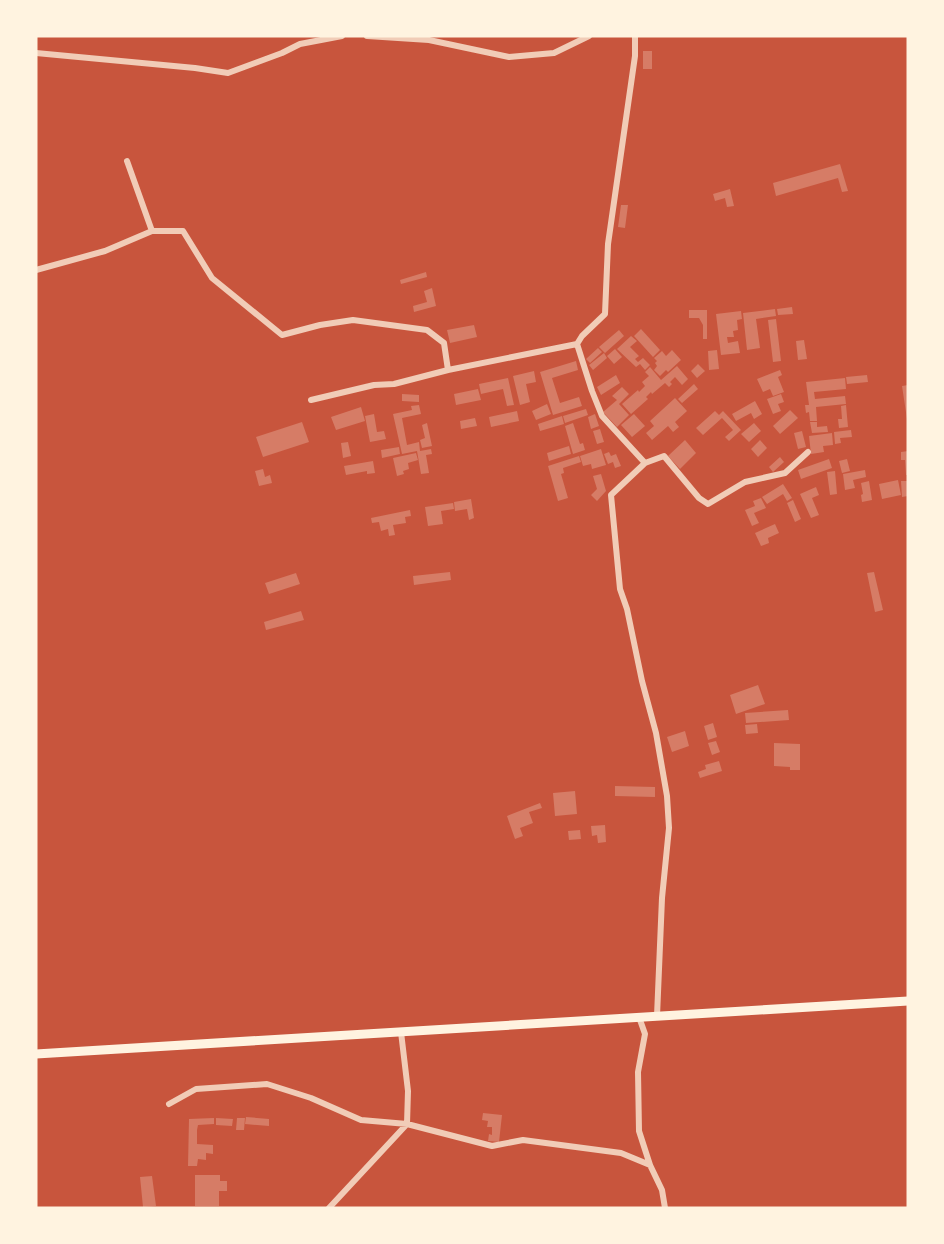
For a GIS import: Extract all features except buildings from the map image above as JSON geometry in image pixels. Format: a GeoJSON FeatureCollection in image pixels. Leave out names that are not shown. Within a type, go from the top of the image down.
{"type":"FeatureCollection","features":[{"type":"Feature","properties":{"kind":"highway"},"geometry":{"type":"LineString","coordinates":[[36,1054],[908,1001]]}},
{"type":"Feature","properties":{"kind":"street"},"geometry":{"type":"LineString","coordinates":[[36,53],[228,73],[300,44],[342,36]]}},
{"type":"Feature","properties":{"kind":"street"},"geometry":{"type":"LineString","coordinates":[[367,36],[429,40],[509,57],[554,53],[589,36]]}},
{"type":"Feature","properties":{"kind":"street"},"geometry":{"type":"LineString","coordinates":[[311,400],[577,344],[582,336],[605,314],[608,244],[635,56],[635,36]]}},
{"type":"Feature","properties":{"kind":"street"},"geometry":{"type":"LineString","coordinates":[[127,161],[152,231]]}},
{"type":"Feature","properties":{"kind":"street"},"geometry":{"type":"LineString","coordinates":[[36,270],[105,251],[152,231],[183,231],[212,278],[282,335],[353,320],[427,330],[444,343],[447,370]]}},
{"type":"Feature","properties":{"kind":"street"},"geometry":{"type":"LineString","coordinates":[[577,344],[602,416],[645,463]]}},
{"type":"Feature","properties":{"kind":"street"},"geometry":{"type":"LineString","coordinates":[[657,1016],[662,898],[669,828],[667,796],[656,733],[621,589],[611,495],[645,463],[664,456],[699,498],[708,504],[745,482],[784,473],[807,452]]}},
{"type":"Feature","properties":{"kind":"street"},"geometry":{"type":"LineString","coordinates":[[639,1017],[645,1034],[638,1072],[639,1131],[650,1165],[662,1190],[665,1208]]}},
{"type":"Feature","properties":{"kind":"street"},"geometry":{"type":"LineString","coordinates":[[329,1208],[407,1124],[408,1091],[401,1032]]}},
{"type":"Feature","properties":{"kind":"street"},"geometry":{"type":"LineString","coordinates":[[169,1104],[196,1089],[267,1084],[311,1098],[361,1120],[407,1124],[492,1146],[523,1140],[621,1153],[650,1165]]}}]}
